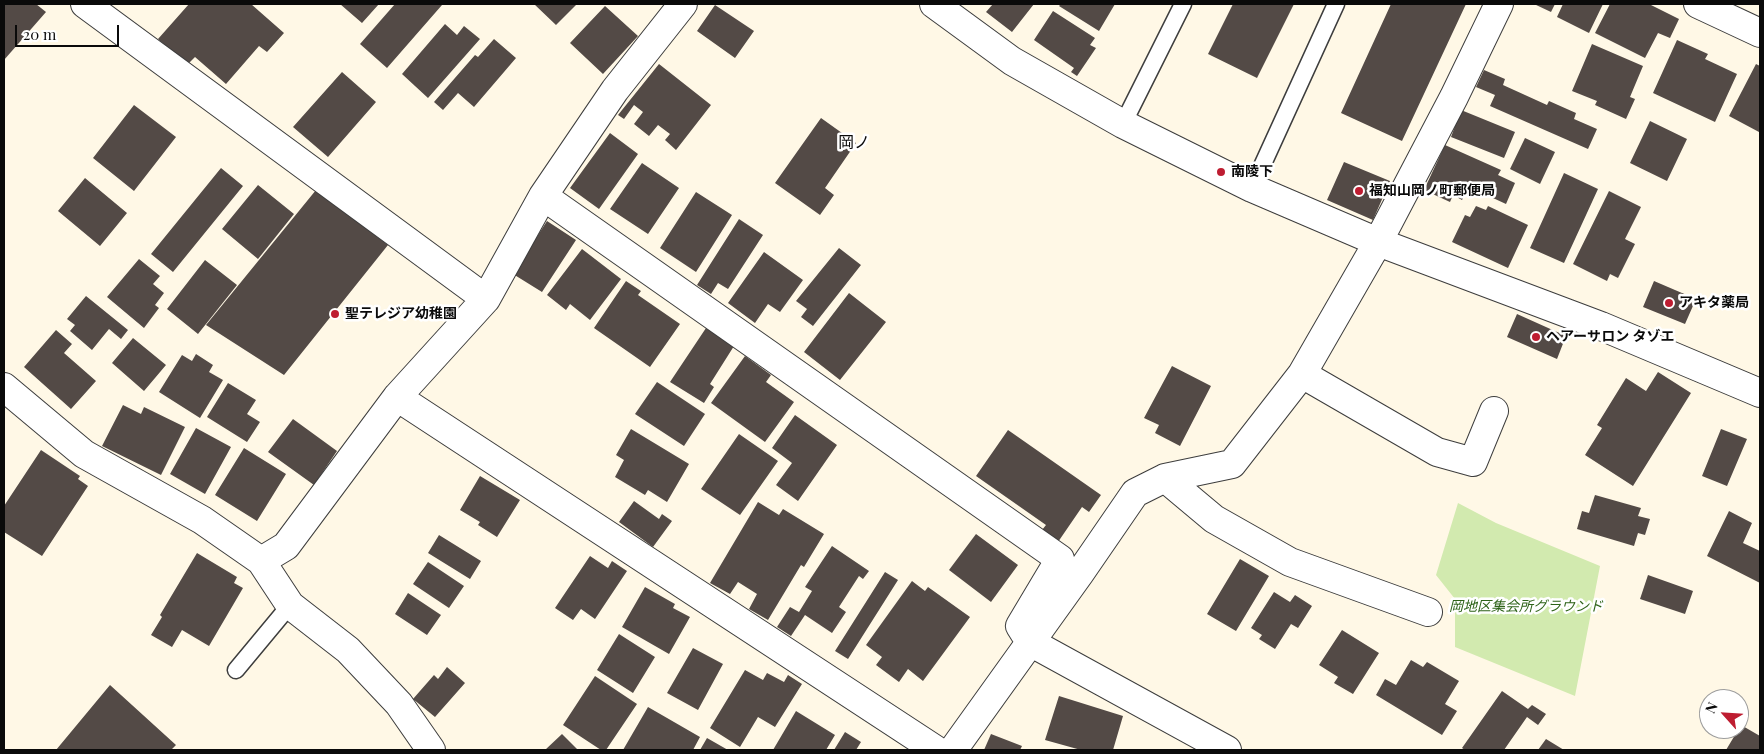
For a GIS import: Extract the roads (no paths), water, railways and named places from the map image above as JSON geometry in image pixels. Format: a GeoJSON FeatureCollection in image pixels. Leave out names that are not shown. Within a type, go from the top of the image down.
{"type":"FeatureCollection","features":[{"type":"Feature","properties":{"kind":"street"},"geometry":{"type":"LineString","coordinates":[[85,4],[486,299]]}},
{"type":"Feature","properties":{"kind":"street"},"geometry":{"type":"LineString","coordinates":[[261,562],[286,546],[397,397],[486,299],[543,196],[615,90],[683,4]]}},
{"type":"Feature","properties":{"kind":"street"},"geometry":{"type":"LineString","coordinates":[[934,4],[1012,61],[1123,124],[1252,188],[1378,242],[1601,326],[1760,392]]}},
{"type":"Feature","properties":{"kind":"street"},"geometry":{"type":"LineString","coordinates":[[953,750],[1135,493],[1165,478],[1232,464],[1302,374],[1378,242],[1454,97],[1499,4]]}},
{"type":"Feature","properties":{"kind":"street"},"geometry":{"type":"LineString","coordinates":[[1698,4],[1760,33]]}},
{"type":"Feature","properties":{"kind":"street"},"geometry":{"type":"LineString","coordinates":[[543,196],[1060,559],[1020,626],[1030,642],[1227,750]]}},
{"type":"Feature","properties":{"kind":"street"},"geometry":{"type":"LineString","coordinates":[[1302,374],[1437,452],[1473,462],[1494,411]]}},
{"type":"Feature","properties":{"kind":"street"},"geometry":{"type":"LineString","coordinates":[[4,387],[84,454],[202,520],[261,562],[290,605],[348,650],[399,704],[431,750]]}},
{"type":"Feature","properties":{"kind":"street"},"geometry":{"type":"LineString","coordinates":[[397,397],[936,750]]}},
{"type":"Feature","properties":{"kind":"street"},"geometry":{"type":"LineString","coordinates":[[1165,478],[1214,519],[1290,562],[1428,612]]}},
{"type":"Feature","properties":{"kind":"lane"},"geometry":{"type":"LineString","coordinates":[[1123,124],[1183,4]]}},
{"type":"Feature","properties":{"kind":"lane"},"geometry":{"type":"LineString","coordinates":[[1252,188],[1336,4]]}},
{"type":"Feature","properties":{"kind":"lane"},"geometry":{"type":"LineString","coordinates":[[236,670],[290,605]]}},
{"type":"Feature","properties":{"kind":"place","name":"南陵下"},"geometry":{"type":"Point","coordinates":[1221,172]}},
{"type":"Feature","properties":{"kind":"place","name":"福知山岡ノ町郵便局"},"geometry":{"type":"Point","coordinates":[1359,191]}},
{"type":"Feature","properties":{"kind":"place","name":"アキタ薬局"},"geometry":{"type":"Point","coordinates":[1669,303]}},
{"type":"Feature","properties":{"kind":"place","name":"聖テレジア幼稚園"},"geometry":{"type":"Point","coordinates":[335,314]}},
{"type":"Feature","properties":{"kind":"place","name":"ヘアーサロン タゾエ"},"geometry":{"type":"Point","coordinates":[1536,337]}},
{"type":"Feature","properties":{"kind":"district","name":"岡ノ"},"geometry":{"type":"Point","coordinates":[854,143]}},
{"type":"Feature","properties":{"kind":"park label","name":"岡地区集会所グラウンド"},"geometry":{"type":"Point","coordinates":[1526,607]}}]}
